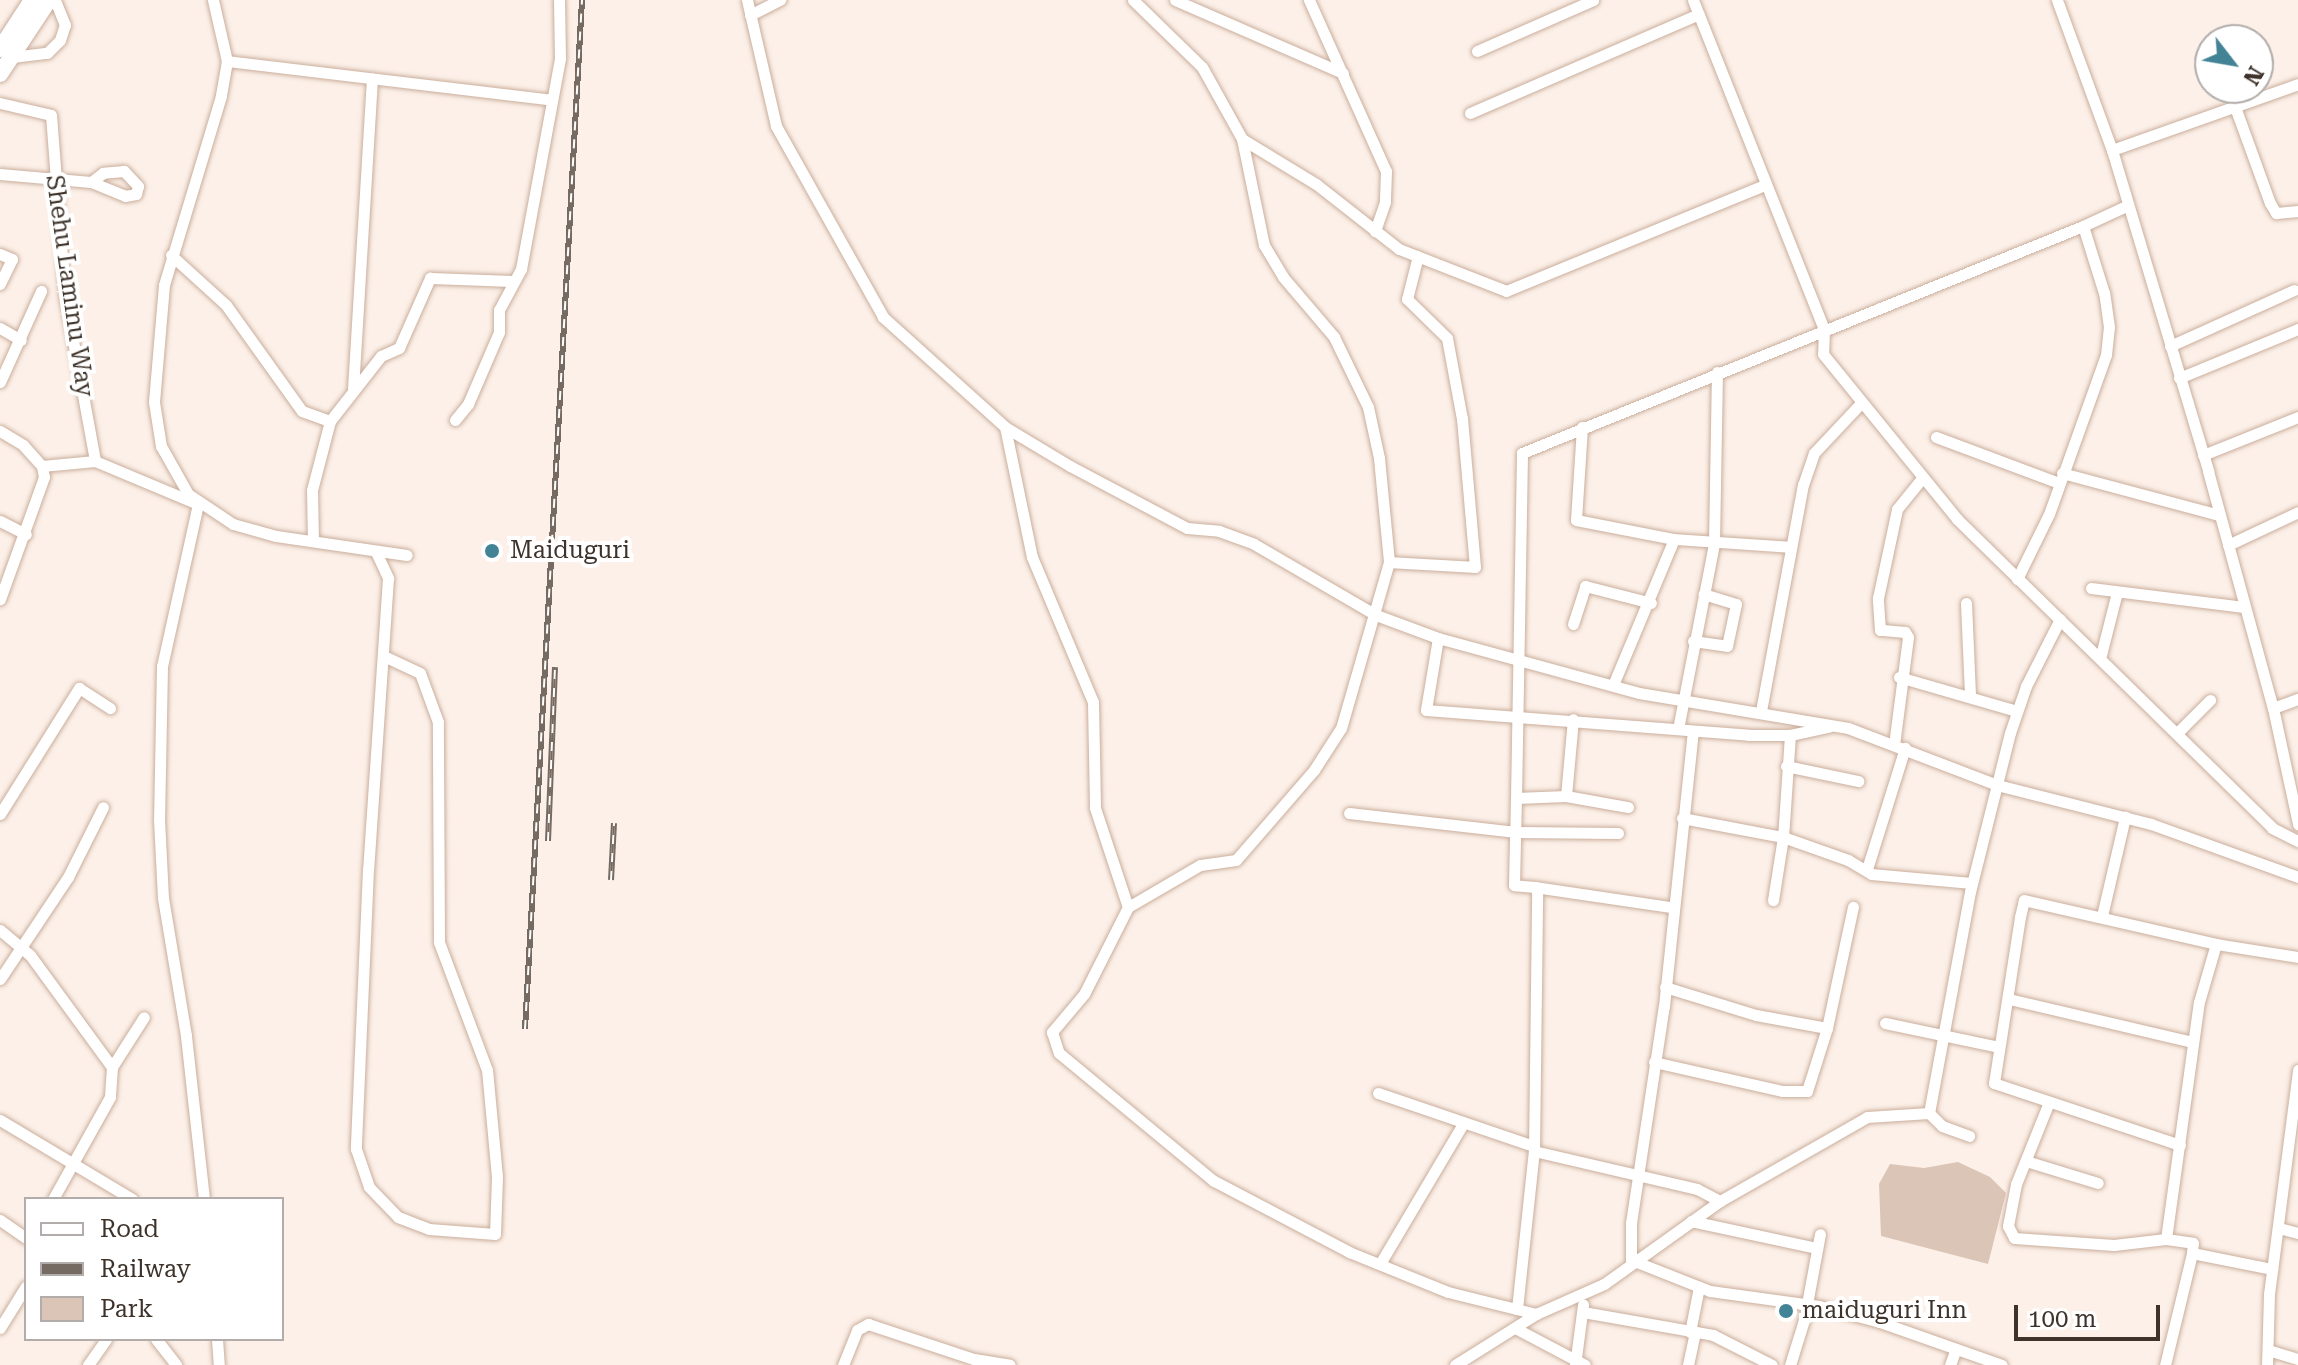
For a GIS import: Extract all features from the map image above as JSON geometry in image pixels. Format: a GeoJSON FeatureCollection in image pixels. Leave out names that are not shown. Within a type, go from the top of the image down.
{"type":"FeatureCollection","features":[{"type":"Feature","properties":{"kind":"highway"},"geometry":{"type":"LineString","coordinates":[[0,74],[6,53],[32,0]]}},
{"type":"Feature","properties":{"kind":"highway"},"geometry":{"type":"LineString","coordinates":[[6,53],[52,0]]}},
{"type":"Feature","properties":{"kind":"street"},"geometry":{"type":"LineString","coordinates":[[6,53],[47,53],[60,40],[65,25],[52,0]]}},
{"type":"Feature","properties":{"kind":"street"},"geometry":{"type":"LineString","coordinates":[[204,1197],[186,1036],[163,898],[159,819],[162,666],[198,504],[166,460],[155,417],[171,255],[221,96],[227,61],[213,0]]}},
{"type":"Feature","properties":{"kind":"street"},"geometry":{"type":"LineString","coordinates":[[455,420],[468,404],[499,332],[499,310],[521,269],[560,58],[559,0]]}},
{"type":"Feature","properties":{"kind":"street"},"geometry":{"type":"LineString","coordinates":[[747,0],[776,126],[883,317],[1005,427],[1187,528],[1219,531],[1254,544],[1376,615],[1438,638],[1681,700],[1837,726],[1899,746],[1997,785],[2125,817],[2298,877]]}},
{"type":"Feature","properties":{"kind":"street"},"geometry":{"type":"LineString","coordinates":[[750,15],[780,0]]}},
{"type":"Feature","properties":{"kind":"street"},"geometry":{"type":"LineString","coordinates":[[1133,0],[1202,67],[1242,139],[1264,245],[1283,277],[1334,337],[1368,407],[1379,458],[1389,562],[1341,728],[1272,824],[1236,860],[1200,865],[1128,907],[1084,994],[1052,1032],[1059,1053],[1214,1181],[1349,1252],[1381,1262],[1448,1292],[1536,1314]]}},
{"type":"Feature","properties":{"kind":"street"},"geometry":{"type":"LineString","coordinates":[[1175,0],[1343,73]]}},
{"type":"Feature","properties":{"kind":"street"},"geometry":{"type":"LineString","coordinates":[[1309,0],[1386,171],[1385,202],[1375,231]]}},
{"type":"Feature","properties":{"kind":"street"},"geometry":{"type":"LineString","coordinates":[[1477,51],[1593,0]]}},
{"type":"Feature","properties":{"kind":"street"},"geometry":{"type":"LineString","coordinates":[[1693,0],[1764,185],[1824,329],[1823,354],[1923,477],[2017,579],[2179,731],[2272,828],[2298,841]]}},
{"type":"Feature","properties":{"kind":"street"},"geometry":{"type":"LineString","coordinates":[[2057,0],[2112,150],[2126,206],[2203,455],[2273,708],[2298,824]]}},
{"type":"Feature","properties":{"kind":"street"},"geometry":{"type":"LineString","coordinates":[[1470,113],[1699,14]]}},
{"type":"Feature","properties":{"kind":"street"},"geometry":{"type":"LineString","coordinates":[[227,61],[552,100]]}},
{"type":"Feature","properties":{"kind":"street"},"geometry":{"type":"LineString","coordinates":[[353,390],[372,79]]}},
{"type":"Feature","properties":{"kind":"street"},"geometry":{"type":"LineString","coordinates":[[2112,150],[2298,84]]}},
{"type":"Feature","properties":{"kind":"street","name":"Shehu Laminu Way"},"geometry":{"type":"LineString","coordinates":[[0,103],[51,115],[65,297],[95,461]]}},
{"type":"Feature","properties":{"kind":"street"},"geometry":{"type":"LineString","coordinates":[[2235,107],[2276,213],[2298,211]]}},
{"type":"Feature","properties":{"kind":"street"},"geometry":{"type":"LineString","coordinates":[[1242,139],[1316,184],[1375,231],[1418,256],[1506,291],[1764,185]]}},
{"type":"Feature","properties":{"kind":"street"},"geometry":{"type":"LineString","coordinates":[[0,174],[91,182]]}},
{"type":"Feature","properties":{"kind":"street"},"geometry":{"type":"LineString","coordinates":[[1671,907],[1514,885],[1516,798],[1513,718],[1518,659],[1522,453],[2126,206]]}},
{"type":"Feature","properties":{"kind":"street"},"geometry":{"type":"LineString","coordinates":[[2017,579],[2061,478],[2106,355],[2109,327],[2083,226]]}},
{"type":"Feature","properties":{"kind":"street"},"geometry":{"type":"LineString","coordinates":[[0,254],[12,259],[0,284]]}},
{"type":"Feature","properties":{"kind":"street"},"geometry":{"type":"LineString","coordinates":[[171,255],[226,305],[302,411],[330,421]]}},
{"type":"Feature","properties":{"kind":"street"},"geometry":{"type":"LineString","coordinates":[[1389,562],[1475,567],[1462,419],[1447,338],[1407,299],[1418,256]]}},
{"type":"Feature","properties":{"kind":"street"},"geometry":{"type":"LineString","coordinates":[[313,541],[312,490],[330,421],[381,356],[399,348],[430,278],[513,281]]}},
{"type":"Feature","properties":{"kind":"street"},"geometry":{"type":"LineString","coordinates":[[2170,346],[2294,290]]}},
{"type":"Feature","properties":{"kind":"street"},"geometry":{"type":"LineString","coordinates":[[0,382],[41,291]]}},
{"type":"Feature","properties":{"kind":"street"},"geometry":{"type":"LineString","coordinates":[[0,328],[21,340]]}},
{"type":"Feature","properties":{"kind":"street"},"geometry":{"type":"LineString","coordinates":[[2179,378],[2298,329]]}},
{"type":"Feature","properties":{"kind":"street"},"geometry":{"type":"LineString","coordinates":[[1678,729],[1681,700],[1714,543],[1717,372]]}},
{"type":"Feature","properties":{"kind":"street"},"geometry":{"type":"LineString","coordinates":[[1761,711],[1791,547],[1814,453],[1861,403]]}},
{"type":"Feature","properties":{"kind":"street"},"geometry":{"type":"LineString","coordinates":[[2203,455],[2298,417]]}},
{"type":"Feature","properties":{"kind":"street"},"geometry":{"type":"LineString","coordinates":[[1005,427],[1032,557],[1093,702],[1095,808],[1128,907]]}},
{"type":"Feature","properties":{"kind":"street"},"geometry":{"type":"LineString","coordinates":[[1582,427],[1576,520],[1674,539],[1791,547]]}},
{"type":"Feature","properties":{"kind":"street"},"geometry":{"type":"LineString","coordinates":[[0,431],[42,466],[95,461],[198,504],[246,529],[407,555]]}},
{"type":"Feature","properties":{"kind":"street"},"geometry":{"type":"LineString","coordinates":[[1936,437],[2061,478],[2219,515]]}},
{"type":"Feature","properties":{"kind":"street"},"geometry":{"type":"LineString","coordinates":[[0,597],[43,487],[42,466]]}},
{"type":"Feature","properties":{"kind":"street"},"geometry":{"type":"LineString","coordinates":[[1867,869],[1899,746],[1899,677],[1908,637],[1905,632],[1880,630],[1878,598],[1897,509],[1923,477]]}},
{"type":"Feature","properties":{"kind":"street"},"geometry":{"type":"LineString","coordinates":[[2228,545],[2292,514],[2298,501]]}},
{"type":"Feature","properties":{"kind":"street"},"geometry":{"type":"LineString","coordinates":[[0,521],[26,534]]}},
{"type":"Feature","properties":{"kind":"street"},"geometry":{"type":"LineString","coordinates":[[1613,685],[1651,603],[1674,539]]}},
{"type":"Feature","properties":{"kind":"street"},"geometry":{"type":"LineString","coordinates":[[376,552],[388,578],[368,869],[357,1159],[375,1195],[408,1222],[495,1234],[497,1177],[487,1070],[439,942],[438,722],[420,673],[384,656]]}},
{"type":"Feature","properties":{"kind":"street"},"geometry":{"type":"LineString","coordinates":[[1573,624],[1585,586],[1651,603]]}},
{"type":"Feature","properties":{"kind":"street"},"geometry":{"type":"LineString","coordinates":[[2091,588],[2244,607]]}},
{"type":"Feature","properties":{"kind":"street"},"geometry":{"type":"LineString","coordinates":[[2101,655],[2117,592]]}},
{"type":"Feature","properties":{"kind":"street"},"geometry":{"type":"LineString","coordinates":[[1693,641],[1727,646],[1736,604],[1704,594]]}},
{"type":"Feature","properties":{"kind":"street"},"geometry":{"type":"LineString","coordinates":[[1966,603],[1970,694]]}},
{"type":"Feature","properties":{"kind":"street"},"geometry":{"type":"LineString","coordinates":[[1929,1113],[1972,883],[1997,785],[2017,711],[2060,619]]}},
{"type":"Feature","properties":{"kind":"street"},"geometry":{"type":"LineString","coordinates":[[1438,638],[1426,710],[1513,718],[1573,719],[1693,732],[1790,735],[1837,726]]}},
{"type":"Feature","properties":{"kind":"street"},"geometry":{"type":"LineString","coordinates":[[1899,677],[1970,694],[2017,711]]}},
{"type":"Feature","properties":{"kind":"street"},"geometry":{"type":"LineString","coordinates":[[0,814],[79,688],[110,708]]}},
{"type":"Feature","properties":{"kind":"street"},"geometry":{"type":"LineString","coordinates":[[2273,708],[2298,699]]}},
{"type":"Feature","properties":{"kind":"street"},"geometry":{"type":"LineString","coordinates":[[2179,731],[2210,700]]}},
{"type":"Feature","properties":{"kind":"street"},"geometry":{"type":"LineString","coordinates":[[1566,796],[1573,719]]}},
{"type":"Feature","properties":{"kind":"street"},"geometry":{"type":"LineString","coordinates":[[1633,1262],[1637,1175],[1665,987],[1671,907],[1693,732]]}},
{"type":"Feature","properties":{"kind":"street"},"geometry":{"type":"LineString","coordinates":[[1773,900],[1783,837],[1790,735]]}},
{"type":"Feature","properties":{"kind":"street"},"geometry":{"type":"LineString","coordinates":[[1786,766],[1858,781]]}},
{"type":"Feature","properties":{"kind":"street"},"geometry":{"type":"LineString","coordinates":[[1516,798],[1566,796],[1628,807]]}},
{"type":"Feature","properties":{"kind":"street"},"geometry":{"type":"LineString","coordinates":[[0,979],[68,877],[103,807]]}},
{"type":"Feature","properties":{"kind":"street"},"geometry":{"type":"LineString","coordinates":[[1349,813],[1516,832],[1618,833]]}},
{"type":"Feature","properties":{"kind":"street"},"geometry":{"type":"LineString","coordinates":[[2102,916],[2125,817]]}},
{"type":"Feature","properties":{"kind":"street"},"geometry":{"type":"LineString","coordinates":[[1682,818],[1783,837],[1887,877],[1972,883]]}},
{"type":"Feature","properties":{"kind":"street"},"geometry":{"type":"LineString","coordinates":[[1517,1309],[1534,1148],[1535,887]]}},
{"type":"Feature","properties":{"kind":"street"},"geometry":{"type":"LineString","coordinates":[[2180,1145],[1994,1083],[2024,900],[2216,944],[2298,957]]}},
{"type":"Feature","properties":{"kind":"street"},"geometry":{"type":"LineString","coordinates":[[1654,1062],[1800,1094],[1811,1085],[1827,1028],[1853,907]]}},
{"type":"Feature","properties":{"kind":"street"},"geometry":{"type":"LineString","coordinates":[[0,930],[20,946],[112,1067]]}},
{"type":"Feature","properties":{"kind":"street"},"geometry":{"type":"LineString","coordinates":[[2166,1239],[2193,1042],[2216,944]]}},
{"type":"Feature","properties":{"kind":"street"},"geometry":{"type":"LineString","coordinates":[[1665,987],[1756,1015],[1827,1028]]}},
{"type":"Feature","properties":{"kind":"street"},"geometry":{"type":"LineString","coordinates":[[2009,999],[2193,1042]]}},
{"type":"Feature","properties":{"kind":"street"},"geometry":{"type":"LineString","coordinates":[[54,1197],[75,1167],[110,1097],[112,1067],[144,1017]]}},
{"type":"Feature","properties":{"kind":"street"},"geometry":{"type":"LineString","coordinates":[[1885,1023],[1999,1047]]}},
{"type":"Feature","properties":{"kind":"street"},"geometry":{"type":"LineString","coordinates":[[2267,1365],[2272,1269],[2298,1070]]}},
{"type":"Feature","properties":{"kind":"street"},"geometry":{"type":"LineString","coordinates":[[1378,1093],[1534,1148],[1697,1189],[1720,1201]]}},
{"type":"Feature","properties":{"kind":"street"},"geometry":{"type":"LineString","coordinates":[[2049,1102],[2026,1161],[2008,1226],[2014,1238],[2102,1245],[2166,1239],[2193,1243],[2165,1365]]}},
{"type":"Feature","properties":{"kind":"street"},"geometry":{"type":"LineString","coordinates":[[1455,1365],[1536,1314],[1583,1293],[1720,1201],[1816,1142],[1867,1117],[1929,1113],[1942,1126],[1969,1136]]}},
{"type":"Feature","properties":{"kind":"street"},"geometry":{"type":"LineString","coordinates":[[0,1120],[128,1197]]}},
{"type":"Feature","properties":{"kind":"street"},"geometry":{"type":"LineString","coordinates":[[1381,1262],[1463,1124]]}},
{"type":"Feature","properties":{"kind":"street"},"geometry":{"type":"LineString","coordinates":[[2026,1161],[2098,1183]]}},
{"type":"Feature","properties":{"kind":"street"},"geometry":{"type":"LineString","coordinates":[[0,1220],[24,1237]]}},
{"type":"Feature","properties":{"kind":"street"},"geometry":{"type":"LineString","coordinates":[[1691,1221],[1817,1248]]}},
{"type":"Feature","properties":{"kind":"street"},"geometry":{"type":"LineString","coordinates":[[2279,1228],[2298,1233]]}},
{"type":"Feature","properties":{"kind":"street"},"geometry":{"type":"LineString","coordinates":[[1790,1365],[1808,1304],[1820,1234]]}},
{"type":"Feature","properties":{"kind":"street"},"geometry":{"type":"LineString","coordinates":[[2192,1253],[2272,1269]]}},
{"type":"Feature","properties":{"kind":"street"},"geometry":{"type":"LineString","coordinates":[[1633,1262],[1699,1287],[1808,1304],[1880,1322],[1955,1351],[2002,1365]]}},
{"type":"Feature","properties":{"kind":"street"},"geometry":{"type":"LineString","coordinates":[[1688,1365],[1699,1287]]}},
{"type":"Feature","properties":{"kind":"street"},"geometry":{"type":"LineString","coordinates":[[0,1328],[24,1289]]}},
{"type":"Feature","properties":{"kind":"street"},"geometry":{"type":"LineString","coordinates":[[1515,1328],[1579,1364],[1583,1293]]}},
{"type":"Feature","properties":{"kind":"street"},"geometry":{"type":"LineString","coordinates":[[1583,1312],[1713,1335],[1772,1365]]}},
{"type":"Feature","properties":{"kind":"street"},"geometry":{"type":"LineString","coordinates":[[843,1365],[857,1330],[868,1324],[974,1359],[1010,1365]]}},
{"type":"Feature","properties":{"kind":"street"},"geometry":{"type":"LineString","coordinates":[[88,1365],[105,1341]]}},
{"type":"Feature","properties":{"kind":"street"},"geometry":{"type":"LineString","coordinates":[[158,1341],[176,1365]]}},
{"type":"Feature","properties":{"kind":"street"},"geometry":{"type":"LineString","coordinates":[[217,1341],[219,1365]]}},
{"type":"Feature","properties":{"kind":"street"},"geometry":{"type":"LineString","coordinates":[[2268,1350],[2298,1359]]}},
{"type":"Feature","properties":{"kind":"street"},"geometry":{"type":"LineString","coordinates":[[1950,1365],[1955,1351]]}},
{"type":"Feature","properties":{"kind":"green space"},"geometry":{"type":"Polygon","coordinates":[[[1958,1162],[1990,1177],[2006,1193],[1988,1264],[1881,1236],[1879,1184],[1890,1164],[1924,1168],[1958,1162]]]}},
{"type":"Feature","properties":{"kind":"railway"},"geometry":{"type":"LineString","coordinates":[[525,1029],[582,0]]}},
{"type":"Feature","properties":{"kind":"railway"},"geometry":{"type":"LineString","coordinates":[[548,841],[555,667]]}},
{"type":"Feature","properties":{"kind":"railway"},"geometry":{"type":"LineString","coordinates":[[611,880],[614,823]]}},
{"type":"Feature","properties":{"kind":"place","name":"Maiduguri"},"geometry":{"type":"Point","coordinates":[492,551]}},
{"type":"Feature","properties":{"kind":"place","name":"maiduguri Inn"},"geometry":{"type":"Point","coordinates":[1786,1311]}}]}
